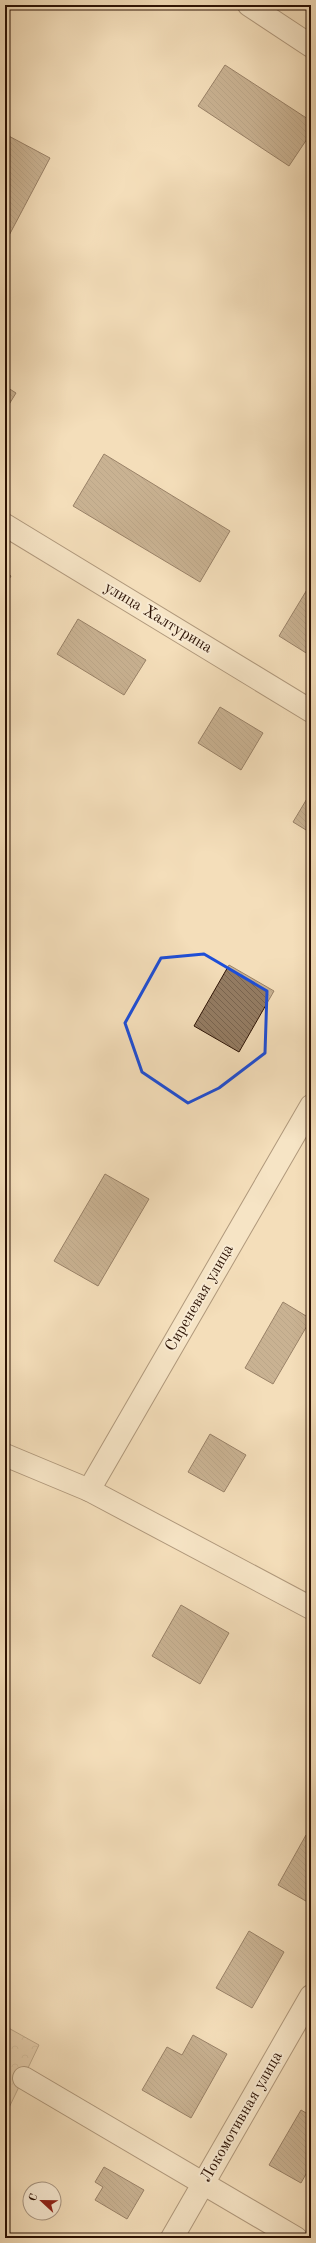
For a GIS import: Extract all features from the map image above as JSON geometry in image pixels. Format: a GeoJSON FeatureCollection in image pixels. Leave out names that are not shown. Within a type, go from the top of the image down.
{"type":"FeatureCollection","features":[{"type":"Feature","properties":{"kind":"street"},"geometry":{"type":"LineString","coordinates":[[249,5],[311,46]]}},
{"type":"Feature","properties":{"kind":"street","name":"улица Халтурина"},"geometry":{"type":"LineString","coordinates":[[5,525],[311,711]]}},
{"type":"Feature","properties":{"kind":"street","name":"Сиреневая улица"},"geometry":{"type":"LineString","coordinates":[[89,1490],[311,1106]]}},
{"type":"Feature","properties":{"kind":"street"},"geometry":{"type":"LineString","coordinates":[[5,1455],[89,1490],[311,1608]]}},
{"type":"Feature","properties":{"kind":"street","name":"Локомотивная улица"},"geometry":{"type":"LineString","coordinates":[[172,2238],[311,1996]]}},
{"type":"Feature","properties":{"kind":"street"},"geometry":{"type":"LineString","coordinates":[[24,2078],[296,2238]]}},
{"type":"Feature","properties":{"kind":"highlighted area"},"geometry":{"type":"Polygon","coordinates":[[[204,954],[267,991],[265,1053],[219,1088],[188,1103],[142,1072],[125,1023],[161,958],[204,954]]]}},
{"type":"Feature","properties":{"kind":"green space"},"geometry":{"type":"Polygon","coordinates":[[[5,2026],[39,2045],[5,2116],[5,2026]]]}},
{"type":"Feature","properties":{"kind":"building"},"geometry":{"type":"Polygon","coordinates":[[[225,65],[311,121],[311,133],[289,166],[198,106],[225,65]]]}},
{"type":"Feature","properties":{"kind":"building"},"geometry":{"type":"Polygon","coordinates":[[[5,134],[50,158],[5,243],[5,134]]]}},
{"type":"Feature","properties":{"kind":"building"},"geometry":{"type":"Polygon","coordinates":[[[5,386],[16,393],[5,411],[5,386]]]}},
{"type":"Feature","properties":{"kind":"building"},"geometry":{"type":"Polygon","coordinates":[[[104,454],[230,531],[200,582],[73,506],[104,454]]]}},
{"type":"Feature","properties":{"kind":"building"},"geometry":{"type":"Polygon","coordinates":[[[5,572],[11,576],[5,586],[5,572]]]}},
{"type":"Feature","properties":{"kind":"building"},"geometry":{"type":"Polygon","coordinates":[[[308,588],[311,590],[311,656],[279,636],[308,588]]]}},
{"type":"Feature","properties":{"kind":"building"},"geometry":{"type":"Polygon","coordinates":[[[78,619],[146,660],[124,695],[57,654],[78,619]]]}},
{"type":"Feature","properties":{"kind":"building"},"geometry":{"type":"Polygon","coordinates":[[[220,707],[263,733],[241,770],[198,743],[220,707]]]}},
{"type":"Feature","properties":{"kind":"building"},"geometry":{"type":"Polygon","coordinates":[[[311,792],[311,833],[293,822],[311,792]]]}},
{"type":"Feature","properties":{"kind":"building"},"geometry":{"type":"Polygon","coordinates":[[[229,965],[274,991],[239,1052],[194,1026],[229,965]]]}},
{"type":"Feature","properties":{"kind":"building"},"geometry":{"type":"Polygon","coordinates":[[[105,1174],[149,1199],[98,1286],[54,1261],[105,1174]]]}},
{"type":"Feature","properties":{"kind":"building"},"geometry":{"type":"Polygon","coordinates":[[[283,1302],[311,1319],[273,1384],[245,1368],[283,1302]]]}},
{"type":"Feature","properties":{"kind":"building"},"geometry":{"type":"Polygon","coordinates":[[[210,1434],[246,1455],[224,1492],[188,1472],[210,1434]]]}},
{"type":"Feature","properties":{"kind":"building"},"geometry":{"type":"Polygon","coordinates":[[[181,1605],[229,1633],[200,1684],[152,1656],[181,1605]]]}},
{"type":"Feature","properties":{"kind":"building"},"geometry":{"type":"Polygon","coordinates":[[[306,1835],[311,1838],[311,1904],[278,1885],[306,1835]]]}},
{"type":"Feature","properties":{"kind":"building"},"geometry":{"type":"Polygon","coordinates":[[[249,1931],[284,1952],[252,2008],[216,1988],[249,1931]]]}},
{"type":"Feature","properties":{"kind":"building"},"geometry":{"type":"Polygon","coordinates":[[[193,2035],[227,2054],[191,2118],[142,2090],[167,2047],[182,2055],[193,2035]]]}},
{"type":"Feature","properties":{"kind":"building"},"geometry":{"type":"Polygon","coordinates":[[[301,2110],[311,2116],[311,2165],[301,2183],[269,2165],[301,2110]]]}},
{"type":"Feature","properties":{"kind":"building"},"geometry":{"type":"Polygon","coordinates":[[[104,2167],[144,2190],[127,2219],[95,2200],[103,2187],[95,2182],[104,2167]]]}}]}
